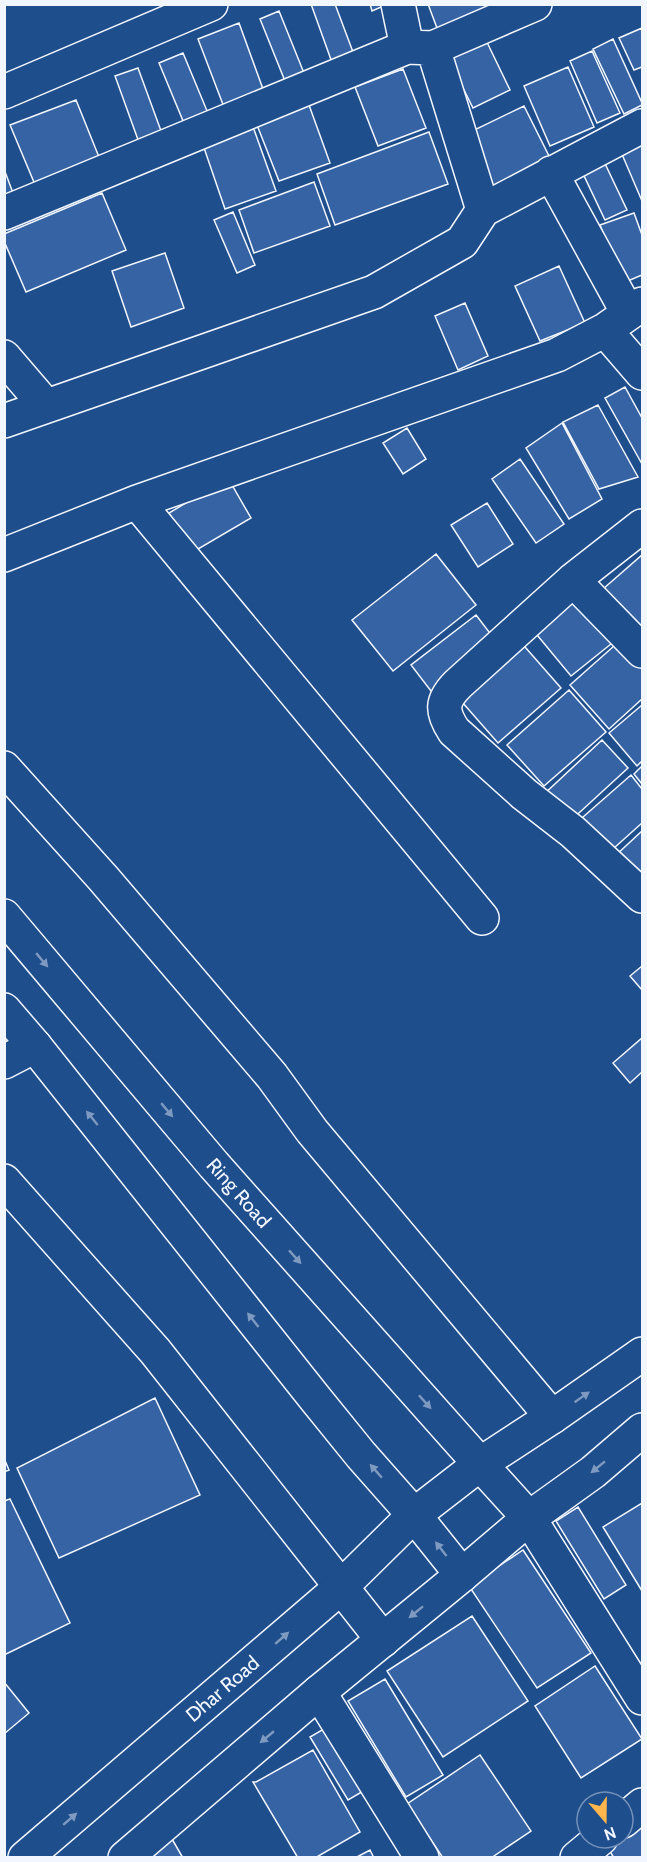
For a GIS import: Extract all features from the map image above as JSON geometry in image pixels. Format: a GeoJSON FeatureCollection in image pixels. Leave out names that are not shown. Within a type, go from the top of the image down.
{"type":"FeatureCollection","features":[{"type":"Feature","properties":{"kind":"main road"},"geometry":{"type":"LineString","coordinates":[[4,92],[211,4]]}},
{"type":"Feature","properties":{"kind":"main road"},"geometry":{"type":"LineString","coordinates":[[398,4],[420,48],[483,210]]}},
{"type":"Feature","properties":{"kind":"main road"},"geometry":{"type":"LineString","coordinates":[[4,213],[535,4]]}},
{"type":"Feature","properties":{"kind":"main road"},"geometry":{"type":"LineString","coordinates":[[4,421],[374,291],[462,242],[483,210],[642,126]]}},
{"type":"Feature","properties":{"kind":"main road"},"geometry":{"type":"LineString","coordinates":[[551,173],[625,315],[642,373]]}},
{"type":"Feature","properties":{"kind":"main road"},"geometry":{"type":"LineString","coordinates":[[4,555],[137,502],[557,355],[625,315]]}},
{"type":"Feature","properties":{"kind":"main road"},"geometry":{"type":"LineString","coordinates":[[4,357],[46,406]]}},
{"type":"Feature","properties":{"kind":"main road"},"geometry":{"type":"LineString","coordinates":[[137,502],[482,918]]}},
{"type":"Feature","properties":{"kind":"main road"},"geometry":{"type":"LineString","coordinates":[[642,526],[573,580],[458,684],[447,695],[444,708],[447,721],[454,731],[524,794],[573,832],[642,896]]}},
{"type":"Feature","properties":{"kind":"main road"},"geometry":{"type":"LineString","coordinates":[[573,580],[642,650]]}},
{"type":"Feature","properties":{"kind":"main road"},"geometry":{"type":"LineString","coordinates":[[4,768],[103,878],[272,1076],[312,1131],[552,1417]]}},
{"type":"Feature","properties":{"kind":"main road","name":"Ring Road"},"geometry":{"type":"LineString","coordinates":[[4,916],[214,1165],[529,1518],[642,1698]]}},
{"type":"Feature","properties":{"kind":"main road"},"geometry":{"type":"LineString","coordinates":[[4,1010],[361,1455],[414,1515],[462,1575]]}},
{"type":"Feature","properties":{"kind":"main road"},"geometry":{"type":"LineString","coordinates":[[4,1062],[35,1046]]}},
{"type":"Feature","properties":{"kind":"main road"},"geometry":{"type":"LineString","coordinates":[[4,1181],[155,1352],[383,1640]]}},
{"type":"Feature","properties":{"kind":"main road","name":"Dhar Road"},"geometry":{"type":"LineString","coordinates":[[25,1857],[340,1588],[414,1515],[480,1464],[642,1354]]}},
{"type":"Feature","properties":{"kind":"main road"},"geometry":{"type":"LineString","coordinates":[[125,1857],[529,1518],[593,1472],[642,1430]]}},
{"type":"Feature","properties":{"kind":"main road"},"geometry":{"type":"LineString","coordinates":[[319,1692],[422,1857]]}},
{"type":"Feature","properties":{"kind":"building"},"geometry":{"type":"Polygon","coordinates":[[[311,4],[335,4],[356,60],[334,68],[311,4]]]}},
{"type":"Feature","properties":{"kind":"building"},"geometry":{"type":"Polygon","coordinates":[[[370,4],[388,4],[372,11],[370,4]]]}},
{"type":"Feature","properties":{"kind":"building"},"geometry":{"type":"Polygon","coordinates":[[[428,4],[524,4],[440,36],[428,4]]]}},
{"type":"Feature","properties":{"kind":"building"},"geometry":{"type":"Polygon","coordinates":[[[279,11],[306,78],[287,86],[260,19],[279,11]]]}},
{"type":"Feature","properties":{"kind":"building"},"geometry":{"type":"Polygon","coordinates":[[[239,23],[267,100],[227,115],[198,39],[239,23]]]}},
{"type":"Feature","properties":{"kind":"building"},"geometry":{"type":"Polygon","coordinates":[[[642,28],[642,67],[634,70],[619,38],[642,28]]]}},
{"type":"Feature","properties":{"kind":"building"},"geometry":{"type":"Polygon","coordinates":[[[483,34],[510,90],[473,108],[445,52],[483,34]]]}},
{"type":"Feature","properties":{"kind":"building"},"geometry":{"type":"Polygon","coordinates":[[[613,39],[642,103],[624,114],[593,49],[613,39]]]}},
{"type":"Feature","properties":{"kind":"building"},"geometry":{"type":"Polygon","coordinates":[[[592,51],[620,113],[597,123],[570,61],[592,51]]]}},
{"type":"Feature","properties":{"kind":"building"},"geometry":{"type":"Polygon","coordinates":[[[183,53],[210,118],[186,128],[159,63],[183,53]]]}},
{"type":"Feature","properties":{"kind":"building"},"geometry":{"type":"Polygon","coordinates":[[[568,67],[594,127],[550,146],[524,86],[568,67]]]}},
{"type":"Feature","properties":{"kind":"building"},"geometry":{"type":"Polygon","coordinates":[[[138,68],[164,139],[141,148],[115,76],[138,68]]]}},
{"type":"Feature","properties":{"kind":"building"},"geometry":{"type":"Polygon","coordinates":[[[403,69],[426,128],[378,146],[355,87],[403,69]]]}},
{"type":"Feature","properties":{"kind":"building"},"geometry":{"type":"Polygon","coordinates":[[[76,100],[101,162],[36,187],[10,125],[76,100]]]}},
{"type":"Feature","properties":{"kind":"building"},"geometry":{"type":"Polygon","coordinates":[[[309,105],[330,163],[279,181],[257,125],[309,105]]]}},
{"type":"Feature","properties":{"kind":"building"},"geometry":{"type":"Polygon","coordinates":[[[524,106],[552,162],[494,190],[466,134],[524,106]]]}},
{"type":"Feature","properties":{"kind":"building"},"geometry":{"type":"Polygon","coordinates":[[[252,124],[276,191],[225,209],[202,142],[252,124]]]}},
{"type":"Feature","properties":{"kind":"building"},"geometry":{"type":"Polygon","coordinates":[[[429,132],[448,184],[335,225],[317,174],[429,132]]]}},
{"type":"Feature","properties":{"kind":"building"},"geometry":{"type":"Polygon","coordinates":[[[642,134],[642,201],[618,145],[642,134]]]}},
{"type":"Feature","properties":{"kind":"building"},"geometry":{"type":"Polygon","coordinates":[[[599,151],[627,210],[605,220],[577,161],[599,151]]]}},
{"type":"Feature","properties":{"kind":"building"},"geometry":{"type":"Polygon","coordinates":[[[4,169],[16,201],[4,205],[4,169]]]}},
{"type":"Feature","properties":{"kind":"building"},"geometry":{"type":"Polygon","coordinates":[[[314,182],[330,226],[254,253],[239,210],[314,182]]]}},
{"type":"Feature","properties":{"kind":"building"},"geometry":{"type":"Polygon","coordinates":[[[102,193],[126,250],[26,292],[4,241],[4,234],[102,193]]]}},
{"type":"Feature","properties":{"kind":"building"},"geometry":{"type":"Polygon","coordinates":[[[233,212],[255,265],[237,273],[214,220],[233,212]]]}},
{"type":"Feature","properties":{"kind":"building"},"geometry":{"type":"Polygon","coordinates":[[[634,213],[642,235],[642,275],[623,283],[600,225],[634,213]]]}},
{"type":"Feature","properties":{"kind":"building"},"geometry":{"type":"Polygon","coordinates":[[[165,253],[184,308],[131,327],[112,271],[165,253]]]}},
{"type":"Feature","properties":{"kind":"building"},"geometry":{"type":"Polygon","coordinates":[[[559,266],[585,323],[540,341],[515,286],[559,266]]]}},
{"type":"Feature","properties":{"kind":"building"},"geometry":{"type":"Polygon","coordinates":[[[465,303],[488,356],[458,370],[435,316],[465,303]]]}},
{"type":"Feature","properties":{"kind":"building"},"geometry":{"type":"Polygon","coordinates":[[[625,387],[642,418],[642,464],[605,398],[625,387]]]}},
{"type":"Feature","properties":{"kind":"building"},"geometry":{"type":"Polygon","coordinates":[[[598,405],[638,477],[599,489],[563,422],[598,405]]]}},
{"type":"Feature","properties":{"kind":"building"},"geometry":{"type":"Polygon","coordinates":[[[562,423],[602,499],[569,519],[526,448],[562,423]]]}},
{"type":"Feature","properties":{"kind":"building"},"geometry":{"type":"Polygon","coordinates":[[[407,428],[426,459],[403,474],[383,443],[407,428]]]}},
{"type":"Feature","properties":{"kind":"building"},"geometry":{"type":"Polygon","coordinates":[[[520,459],[564,524],[536,543],[492,479],[520,459]]]}},
{"type":"Feature","properties":{"kind":"building"},"geometry":{"type":"Polygon","coordinates":[[[228,478],[251,518],[193,552],[169,513],[228,478]]]}},
{"type":"Feature","properties":{"kind":"building"},"geometry":{"type":"Polygon","coordinates":[[[487,503],[513,544],[478,567],[451,525],[487,503]]]}},
{"type":"Feature","properties":{"kind":"building"},"geometry":{"type":"Polygon","coordinates":[[[436,554],[476,605],[393,671],[352,620],[436,554]]]}},
{"type":"Feature","properties":{"kind":"building"},"geometry":{"type":"Polygon","coordinates":[[[642,555],[642,635],[603,589],[642,555]]]}},
{"type":"Feature","properties":{"kind":"building"},"geometry":{"type":"Polygon","coordinates":[[[573,588],[616,640],[571,676],[528,624],[573,588]]]}},
{"type":"Feature","properties":{"kind":"building"},"geometry":{"type":"Polygon","coordinates":[[[476,615],[496,641],[431,691],[411,665],[476,615]]]}},
{"type":"Feature","properties":{"kind":"building"},"geometry":{"type":"Polygon","coordinates":[[[623,638],[642,660],[642,699],[609,729],[570,685],[623,638]]]}},
{"type":"Feature","properties":{"kind":"building"},"geometry":{"type":"Polygon","coordinates":[[[518,639],[561,688],[498,743],[455,694],[518,639]]]}},
{"type":"Feature","properties":{"kind":"building"},"geometry":{"type":"Polygon","coordinates":[[[569,690],[606,732],[544,786],[507,745],[569,690]]]}},
{"type":"Feature","properties":{"kind":"building"},"geometry":{"type":"Polygon","coordinates":[[[642,705],[642,761],[637,766],[609,733],[642,705]]]}},
{"type":"Feature","properties":{"kind":"building"},"geometry":{"type":"Polygon","coordinates":[[[602,740],[628,768],[568,823],[542,796],[602,740]]]}},
{"type":"Feature","properties":{"kind":"building"},"geometry":{"type":"Polygon","coordinates":[[[642,766],[642,784],[634,774],[642,766]]]}},
{"type":"Feature","properties":{"kind":"building"},"geometry":{"type":"Polygon","coordinates":[[[631,775],[642,789],[642,823],[604,857],[575,824],[631,775]]]}},
{"type":"Feature","properties":{"kind":"building"},"geometry":{"type":"Polygon","coordinates":[[[642,831],[642,888],[615,856],[642,831]]]}},
{"type":"Feature","properties":{"kind":"building"},"geometry":{"type":"Polygon","coordinates":[[[642,966],[642,990],[630,976],[642,966]]]}},
{"type":"Feature","properties":{"kind":"building"},"geometry":{"type":"Polygon","coordinates":[[[642,1038],[642,1072],[630,1083],[613,1063],[642,1038]]]}},
{"type":"Feature","properties":{"kind":"building"},"geometry":{"type":"Polygon","coordinates":[[[155,1398],[200,1495],[59,1558],[17,1468],[155,1398]]]}},
{"type":"Feature","properties":{"kind":"building"},"geometry":{"type":"Polygon","coordinates":[[[4,1458],[9,1470],[4,1472],[4,1458]]]}},
{"type":"Feature","properties":{"kind":"building"},"geometry":{"type":"Polygon","coordinates":[[[10,1499],[70,1623],[4,1655],[4,1501],[10,1499]]]}},
{"type":"Feature","properties":{"kind":"building"},"geometry":{"type":"Polygon","coordinates":[[[642,1503],[642,1591],[603,1527],[642,1503]]]}},
{"type":"Feature","properties":{"kind":"building"},"geometry":{"type":"Polygon","coordinates":[[[578,1507],[626,1585],[604,1599],[556,1521],[578,1507]]]}},
{"type":"Feature","properties":{"kind":"building"},"geometry":{"type":"Polygon","coordinates":[[[523,1550],[591,1653],[537,1688],[469,1586],[523,1550]]]}},
{"type":"Feature","properties":{"kind":"building"},"geometry":{"type":"Polygon","coordinates":[[[472,1616],[528,1701],[443,1757],[387,1671],[472,1616]]]}},
{"type":"Feature","properties":{"kind":"building"},"geometry":{"type":"Polygon","coordinates":[[[595,1666],[642,1739],[581,1778],[535,1706],[595,1666]]]}},
{"type":"Feature","properties":{"kind":"building"},"geometry":{"type":"Polygon","coordinates":[[[385,1679],[443,1775],[406,1797],[348,1701],[385,1679]]]}},
{"type":"Feature","properties":{"kind":"building"},"geometry":{"type":"Polygon","coordinates":[[[4,1682],[29,1713],[4,1734],[4,1682]]]}},
{"type":"Feature","properties":{"kind":"building"},"geometry":{"type":"Polygon","coordinates":[[[334,1723],[372,1786],[348,1800],[310,1737],[334,1723]]]}},
{"type":"Feature","properties":{"kind":"building"},"geometry":{"type":"Polygon","coordinates":[[[313,1750],[360,1832],[315,1858],[298,1858],[253,1782],[313,1750]]]}},
{"type":"Feature","properties":{"kind":"building"},"geometry":{"type":"Polygon","coordinates":[[[480,1755],[531,1831],[491,1858],[443,1858],[407,1804],[480,1755]]]}},
{"type":"Feature","properties":{"kind":"building"},"geometry":{"type":"Polygon","coordinates":[[[642,1817],[642,1858],[614,1858],[609,1850],[635,1850],[635,1822],[642,1817]]]}},
{"type":"Feature","properties":{"kind":"building"},"geometry":{"type":"Polygon","coordinates":[[[172,1839],[183,1858],[141,1858],[172,1839]]]}},
{"type":"Feature","properties":{"kind":"building"},"geometry":{"type":"Polygon","coordinates":[[[370,1850],[374,1858],[355,1858],[370,1850]]]}}]}
